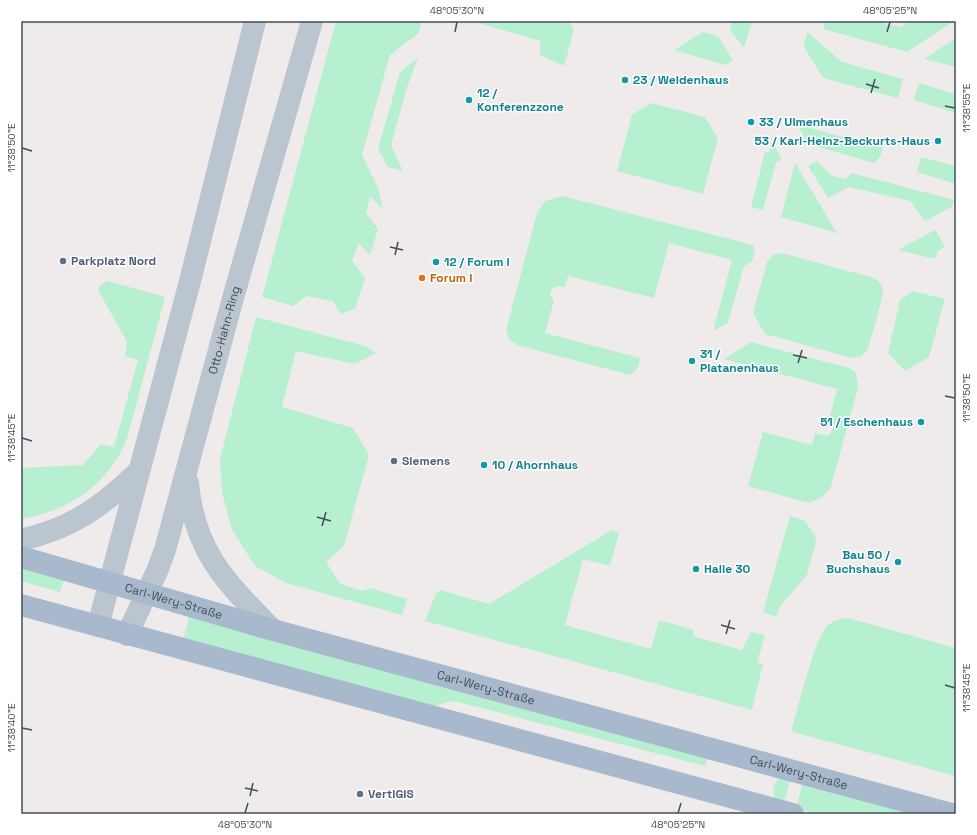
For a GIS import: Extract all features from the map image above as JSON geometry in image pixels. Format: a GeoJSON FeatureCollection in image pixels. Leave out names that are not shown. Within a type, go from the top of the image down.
{"type":"FeatureCollection","features":[{"type":"Feature","properties":{"kind":"main road","name":"Carl-Wery-Straße"},"geometry":{"type":"LineString","coordinates":[[21,557],[273,630],[952,814]]}},
{"type":"Feature","properties":{"kind":"main road"},"geometry":{"type":"LineString","coordinates":[[21,605],[793,814]]}},
{"type":"Feature","properties":{"kind":"street"},"geometry":{"type":"LineString","coordinates":[[98,626],[189,285],[255,21]]}},
{"type":"Feature","properties":{"kind":"street","name":"Otto-Hahn-Ring"},"geometry":{"type":"LineString","coordinates":[[127,634],[147,593],[165,550],[312,21]]}},
{"type":"Feature","properties":{"kind":"street"},"geometry":{"type":"LineString","coordinates":[[187,469],[190,507],[203,546],[212,563],[232,588],[273,630]]}},
{"type":"Feature","properties":{"kind":"street"},"geometry":{"type":"LineString","coordinates":[[21,540],[61,528],[77,521],[104,502],[138,472]]}},
{"type":"Feature","properties":{"kind":"green space"},"geometry":{"type":"Polygon","coordinates":[[[336,21],[422,21],[419,33],[390,55],[362,155],[379,190],[383,209],[370,197],[366,213],[378,229],[370,255],[359,243],[352,261],[365,278],[355,309],[341,314],[333,301],[307,296],[293,306],[262,297],[336,21]]]}},
{"type":"Feature","properties":{"kind":"green space"},"geometry":{"type":"Polygon","coordinates":[[[472,21],[569,21],[574,30],[564,66],[540,55],[540,41],[472,21]]]}},
{"type":"Feature","properties":{"kind":"green space"},"geometry":{"type":"Polygon","coordinates":[[[732,21],[752,21],[744,48],[730,30],[732,21]]]}},
{"type":"Feature","properties":{"kind":"green space"},"geometry":{"type":"Polygon","coordinates":[[[825,21],[874,21],[900,27],[910,21],[954,21],[907,52],[823,29],[825,21]]]}},
{"type":"Feature","properties":{"kind":"green space"},"geometry":{"type":"Polygon","coordinates":[[[703,32],[718,36],[733,61],[725,65],[674,50],[703,32]]]}},
{"type":"Feature","properties":{"kind":"green space"},"geometry":{"type":"Polygon","coordinates":[[[807,32],[842,62],[903,79],[898,98],[823,78],[804,47],[807,32]]]}},
{"type":"Feature","properties":{"kind":"green space"},"geometry":{"type":"Polygon","coordinates":[[[956,38],[956,67],[924,59],[956,38]]]}},
{"type":"Feature","properties":{"kind":"green space"},"geometry":{"type":"Polygon","coordinates":[[[418,58],[408,84],[391,145],[403,171],[388,167],[378,149],[400,72],[418,58]]]}},
{"type":"Feature","properties":{"kind":"green space"},"geometry":{"type":"Polygon","coordinates":[[[919,83],[956,94],[956,113],[914,100],[919,83]]]}},
{"type":"Feature","properties":{"kind":"green space"},"geometry":{"type":"Polygon","coordinates":[[[651,103],[705,117],[718,138],[703,194],[617,171],[632,115],[651,103]]]}},
{"type":"Feature","properties":{"kind":"green space"},"geometry":{"type":"Polygon","coordinates":[[[798,125],[851,139],[884,144],[880,157],[874,163],[808,144],[798,125]]]}},
{"type":"Feature","properties":{"kind":"green space"},"geometry":{"type":"Polygon","coordinates":[[[772,141],[782,159],[776,162],[763,210],[751,207],[765,152],[769,153],[772,141]]]}},
{"type":"Feature","properties":{"kind":"green space"},"geometry":{"type":"Polygon","coordinates":[[[921,157],[956,166],[956,184],[917,172],[921,157]]]}},
{"type":"Feature","properties":{"kind":"green space"},"geometry":{"type":"Polygon","coordinates":[[[816,161],[833,176],[845,179],[852,173],[954,200],[952,207],[925,221],[910,201],[849,187],[828,198],[808,166],[816,161]]]}},
{"type":"Feature","properties":{"kind":"green space"},"geometry":{"type":"Polygon","coordinates":[[[795,163],[837,233],[781,217],[795,163]]]}},
{"type":"Feature","properties":{"kind":"green space"},"geometry":{"type":"Polygon","coordinates":[[[562,196],[753,245],[755,250],[752,261],[744,266],[728,323],[713,331],[732,260],[669,243],[654,298],[568,276],[565,287],[557,286],[552,289],[550,295],[554,301],[545,333],[640,358],[638,368],[630,375],[517,345],[509,339],[506,330],[537,213],[545,201],[562,196]]]}},
{"type":"Feature","properties":{"kind":"green space"},"geometry":{"type":"Polygon","coordinates":[[[935,230],[945,247],[938,251],[935,259],[898,250],[935,230]]]}},
{"type":"Feature","properties":{"kind":"green space"},"geometry":{"type":"Polygon","coordinates":[[[782,253],[874,278],[881,284],[883,293],[866,352],[860,356],[852,358],[765,334],[753,313],[767,262],[773,255],[782,253]]]}},
{"type":"Feature","properties":{"kind":"green space"},"geometry":{"type":"Polygon","coordinates":[[[108,281],[165,297],[127,439],[119,456],[109,470],[98,483],[85,493],[71,502],[55,509],[39,515],[21,519],[21,468],[83,465],[101,444],[114,447],[138,360],[125,356],[127,342],[98,290],[99,286],[108,281]]]}},
{"type":"Feature","properties":{"kind":"green space"},"geometry":{"type":"Polygon","coordinates":[[[913,291],[945,299],[929,357],[905,371],[888,353],[900,300],[913,291]]]}},
{"type":"Feature","properties":{"kind":"green space"},"geometry":{"type":"Polygon","coordinates":[[[256,317],[365,346],[376,353],[355,364],[296,351],[282,407],[353,428],[369,455],[344,546],[326,562],[340,584],[363,591],[370,588],[407,599],[402,615],[286,583],[255,566],[232,530],[222,493],[220,459],[256,317]]]}},
{"type":"Feature","properties":{"kind":"green space"},"geometry":{"type":"Polygon","coordinates":[[[751,342],[849,368],[856,373],[858,387],[831,487],[822,497],[809,503],[748,486],[763,432],[812,445],[815,433],[827,436],[831,433],[834,425],[829,420],[837,389],[724,359],[751,342]]]}},
{"type":"Feature","properties":{"kind":"green space"},"geometry":{"type":"Polygon","coordinates":[[[790,516],[804,520],[815,535],[816,542],[807,575],[780,606],[776,617],[763,612],[790,516]]]}},
{"type":"Feature","properties":{"kind":"green space"},"geometry":{"type":"Polygon","coordinates":[[[612,530],[619,533],[610,566],[583,559],[565,625],[651,649],[659,620],[694,630],[693,636],[742,650],[751,632],[765,635],[757,663],[763,664],[752,710],[425,621],[436,593],[441,590],[489,604],[612,530]]]}},
{"type":"Feature","properties":{"kind":"green space"},"geometry":{"type":"Polygon","coordinates":[[[21,566],[64,580],[60,592],[21,581],[21,566]]]}},
{"type":"Feature","properties":{"kind":"green space"},"geometry":{"type":"Polygon","coordinates":[[[190,614],[709,753],[705,766],[454,701],[429,707],[182,644],[190,614]]]}},
{"type":"Feature","properties":{"kind":"green space"},"geometry":{"type":"Polygon","coordinates":[[[848,618],[956,648],[956,776],[793,732],[792,728],[817,644],[830,623],[848,618]]]}},
{"type":"Feature","properties":{"kind":"green space"},"geometry":{"type":"Polygon","coordinates":[[[791,776],[784,804],[775,798],[773,788],[778,778],[791,776]]]}},
{"type":"Feature","properties":{"kind":"green space"},"geometry":{"type":"Polygon","coordinates":[[[804,779],[933,814],[818,814],[796,808],[804,779]]]}},
{"type":"Feature","properties":{"kind":"place","name":"23 / Weidenhaus"},"geometry":{"type":"Point","coordinates":[625,80]}},
{"type":"Feature","properties":{"kind":"place","name":"12 / Konferenzzone"},"geometry":{"type":"Point","coordinates":[469,100]}},
{"type":"Feature","properties":{"kind":"place","name":"33 / Ulmenhaus"},"geometry":{"type":"Point","coordinates":[751,122]}},
{"type":"Feature","properties":{"kind":"place","name":"53 / Karl-Heinz-Beckurts-Haus"},"geometry":{"type":"Point","coordinates":[938,141]}},
{"type":"Feature","properties":{"kind":"place","name":"Parkplatz Nord"},"geometry":{"type":"Point","coordinates":[63,261]}},
{"type":"Feature","properties":{"kind":"place","name":"12 / Forum I"},"geometry":{"type":"Point","coordinates":[436,262]}},
{"type":"Feature","properties":{"kind":"place","name":"Forum I"},"geometry":{"type":"Point","coordinates":[422,278]}},
{"type":"Feature","properties":{"kind":"place","name":"31 / Platanenhaus"},"geometry":{"type":"Point","coordinates":[692,361]}},
{"type":"Feature","properties":{"kind":"place","name":"51 / Eschenhaus"},"geometry":{"type":"Point","coordinates":[921,422]}},
{"type":"Feature","properties":{"kind":"place","name":"Siemens"},"geometry":{"type":"Point","coordinates":[394,461]}},
{"type":"Feature","properties":{"kind":"place","name":"10 / Ahornhaus"},"geometry":{"type":"Point","coordinates":[484,465]}},
{"type":"Feature","properties":{"kind":"place","name":"Bau 50 / Buchshaus"},"geometry":{"type":"Point","coordinates":[898,562]}},
{"type":"Feature","properties":{"kind":"place","name":"Halle 30"},"geometry":{"type":"Point","coordinates":[696,569]}},
{"type":"Feature","properties":{"kind":"place","name":"VertiGIS"},"geometry":{"type":"Point","coordinates":[360,794]}}]}
